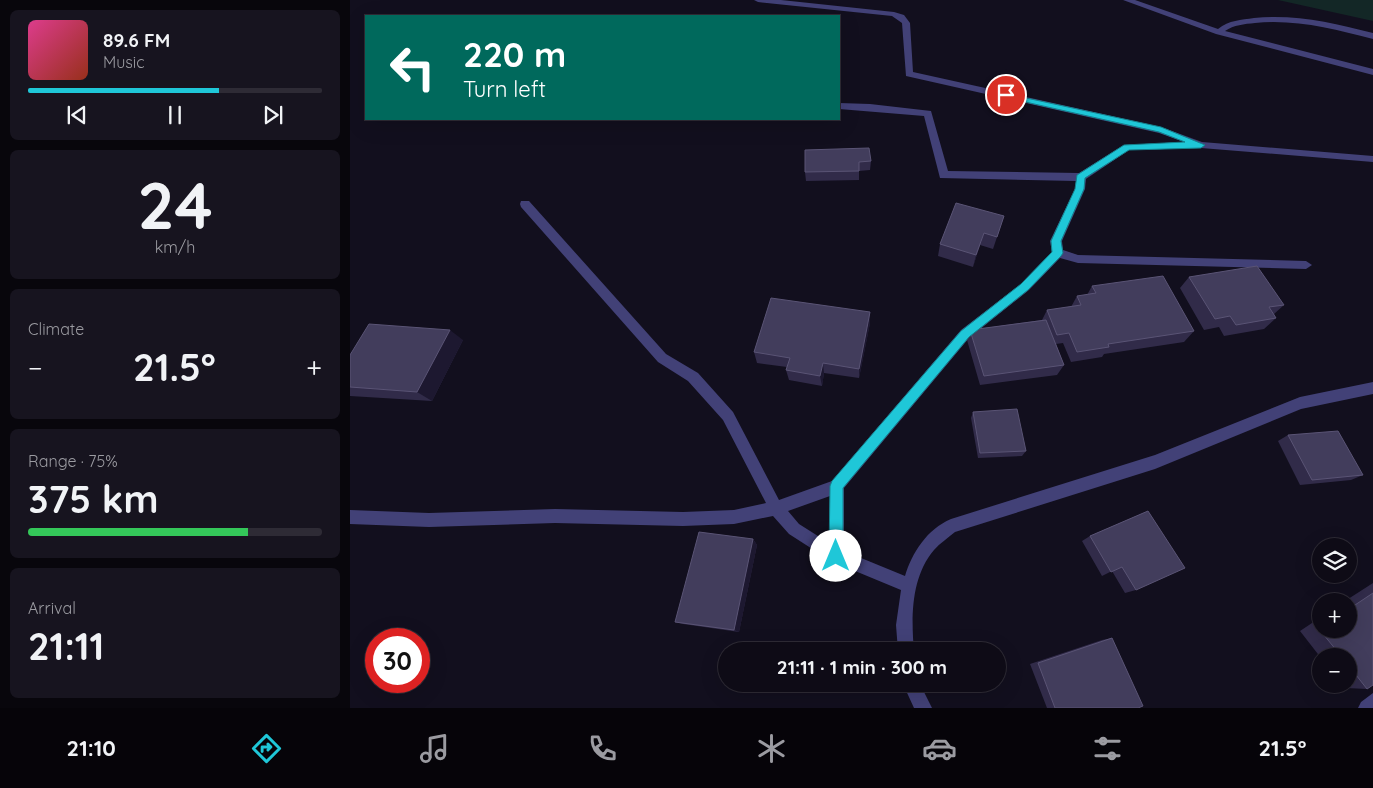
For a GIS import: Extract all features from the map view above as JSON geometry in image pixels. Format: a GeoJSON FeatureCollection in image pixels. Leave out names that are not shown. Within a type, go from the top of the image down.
{"type":"FeatureCollection","features":[{"type":"Feature","properties":{"kind":"street"},"geometry":{"type":"LineString","coordinates":[[758,0],[894,14],[906,22],[909,74],[1161,130],[1201,145]]}},
{"type":"Feature","properties":{"kind":"street"},"geometry":{"type":"LineString","coordinates":[[1128,0],[1219,32],[1373,72]]}},
{"type":"Feature","properties":{"kind":"street"},"geometry":{"type":"LineString","coordinates":[[1219,32],[1225,26],[1235,23],[1282,18],[1314,21],[1373,36]]}},
{"type":"Feature","properties":{"kind":"street"},"geometry":{"type":"LineString","coordinates":[[840,106],[928,113],[944,175],[1081,177],[1127,147],[1201,145],[1373,159]]}},
{"type":"Feature","properties":{"kind":"street"},"geometry":{"type":"LineString","coordinates":[[1058,253],[1056,241],[1080,189],[1081,177]]}},
{"type":"Feature","properties":{"kind":"street"},"geometry":{"type":"LineString","coordinates":[[525,204],[662,358],[693,377],[728,416],[776,508],[794,528],[836,556],[910,586]]}},
{"type":"Feature","properties":{"kind":"street"},"geometry":{"type":"LineString","coordinates":[[1058,253],[1078,259],[1306,265]]}},
{"type":"Feature","properties":{"kind":"street"},"geometry":{"type":"LineString","coordinates":[[350,518],[429,520],[555,516],[683,519],[734,517],[776,508],[837,486],[965,334],[1025,287],[1058,253]]}},
{"type":"Feature","properties":{"kind":"street"},"geometry":{"type":"LineString","coordinates":[[904,642],[906,607],[916,566],[928,546],[951,526],[1155,462],[1300,403],[1373,388]]}},
{"type":"Feature","properties":{"kind":"street"},"geometry":{"type":"LineString","coordinates":[[836,556],[837,486]]}},
{"type":"Feature","properties":{"kind":"street"},"geometry":{"type":"LineString","coordinates":[[916,692],[923,708]]}},
{"type":"Feature","properties":{"kind":"street"},"geometry":{"type":"LineString","coordinates":[[1367,708],[1373,702]]}},
{"type":"Feature","properties":{"kind":"green space"},"geometry":{"type":"Polygon","coordinates":[[[1278,0],[1373,0],[1373,21],[1278,0]]]}},
{"type":"Feature","properties":{"kind":"building"},"geometry":{"type":"Polygon","coordinates":[[[869,148],[871,161],[859,162],[859,171],[805,172],[805,150],[869,148]]]}},
{"type":"Feature","properties":{"kind":"building"},"geometry":{"type":"Polygon","coordinates":[[[956,203],[1004,216],[997,237],[984,233],[976,255],[940,244],[956,203]]]}},
{"type":"Feature","properties":{"kind":"building"},"geometry":{"type":"Polygon","coordinates":[[[1257,266],[1284,305],[1269,307],[1276,318],[1236,325],[1230,316],[1215,319],[1189,277],[1257,266]]]}},
{"type":"Feature","properties":{"kind":"building"},"geometry":{"type":"Polygon","coordinates":[[[1163,276],[1194,331],[1108,344],[1109,347],[1077,352],[1069,333],[1057,335],[1047,310],[1081,305],[1077,296],[1096,293],[1092,286],[1163,276]]]}},
{"type":"Feature","properties":{"kind":"building"},"geometry":{"type":"Polygon","coordinates":[[[771,298],[870,312],[859,369],[823,363],[820,376],[786,370],[790,358],[754,352],[771,298]]]}},
{"type":"Feature","properties":{"kind":"building"},"geometry":{"type":"Polygon","coordinates":[[[1046,320],[1064,365],[984,376],[970,330],[1046,320]]]}},
{"type":"Feature","properties":{"kind":"building"},"geometry":{"type":"Polygon","coordinates":[[[369,324],[450,330],[417,392],[350,387],[350,355],[369,324]]]}},
{"type":"Feature","properties":{"kind":"building"},"geometry":{"type":"Polygon","coordinates":[[[1017,409],[1026,451],[980,453],[973,412],[1017,409]]]}},
{"type":"Feature","properties":{"kind":"building"},"geometry":{"type":"Polygon","coordinates":[[[1338,431],[1363,475],[1312,480],[1288,435],[1338,431]]]}},
{"type":"Feature","properties":{"kind":"building"},"geometry":{"type":"Polygon","coordinates":[[[1148,511],[1185,568],[1136,590],[1122,567],[1111,572],[1090,536],[1148,511]]]}},
{"type":"Feature","properties":{"kind":"building"},"geometry":{"type":"Polygon","coordinates":[[[699,532],[753,539],[734,630],[675,622],[699,532]]]}},
{"type":"Feature","properties":{"kind":"building"},"geometry":{"type":"Polygon","coordinates":[[[1373,593],[1373,685],[1367,689],[1357,676],[1357,648],[1334,648],[1326,638],[1357,638],[1357,604],[1373,593]]]}},
{"type":"Feature","properties":{"kind":"building"},"geometry":{"type":"Polygon","coordinates":[[[1112,638],[1143,706],[1138,708],[1055,708],[1038,663],[1112,638]]]}},
{"type":"Feature","properties":{"kind":"route"},"geometry":{"type":"LineString","coordinates":[[836,556],[837,486],[965,334],[1025,287],[1058,253],[1056,241],[1080,189],[1081,177],[1127,147],[1201,145],[1161,130],[1006,95]]}}]}
